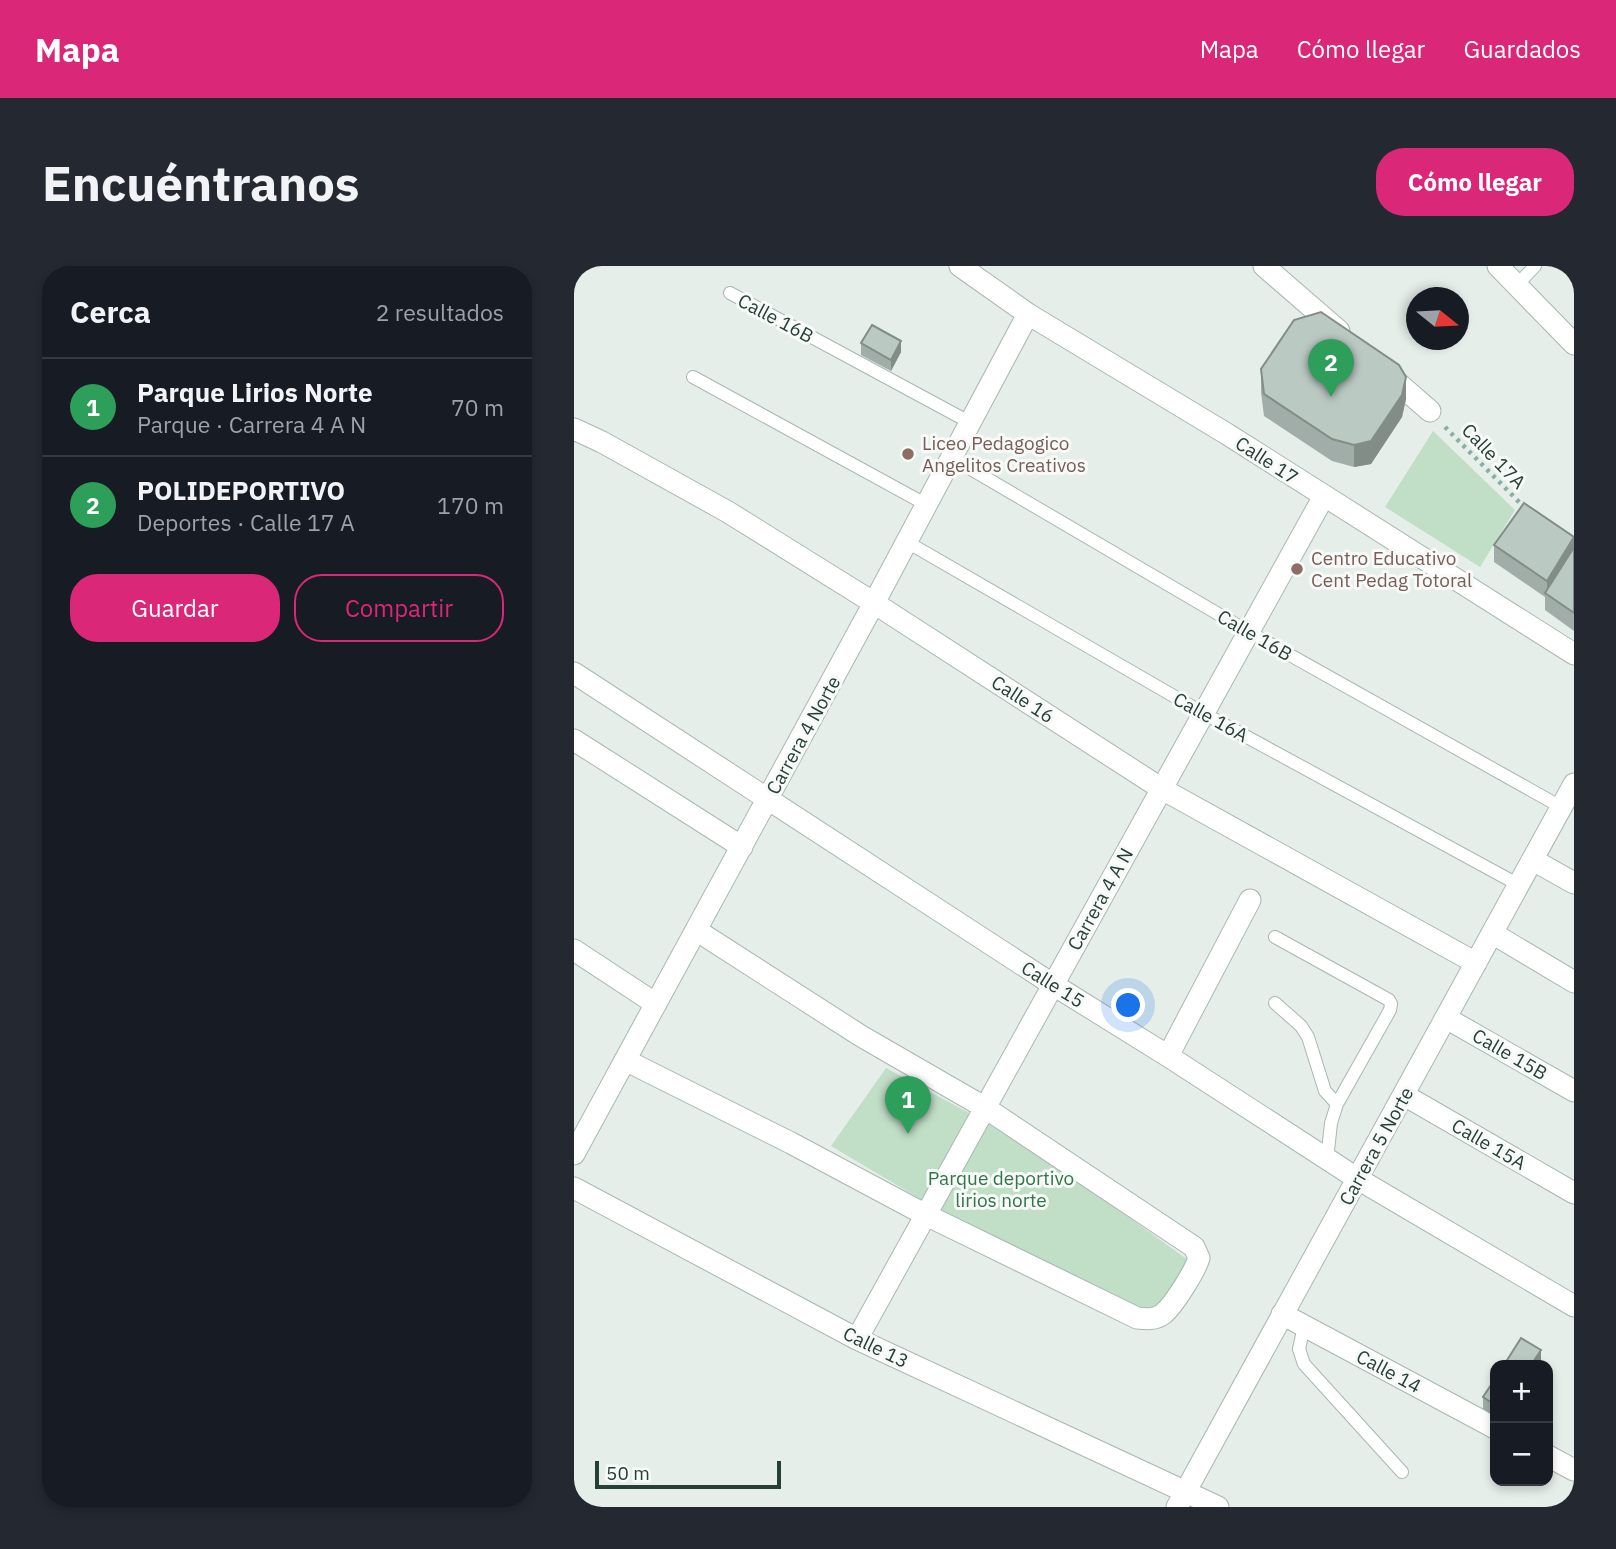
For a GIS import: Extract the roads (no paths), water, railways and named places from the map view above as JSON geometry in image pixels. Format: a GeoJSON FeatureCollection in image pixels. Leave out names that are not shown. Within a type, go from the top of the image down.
{"type":"FeatureCollection","features":[{"type":"Feature","properties":{"kind":"street","name":"Calle 17"},"geometry":{"type":"LineString","coordinates":[[960,266],[1028,314],[1227,434],[1574,654]]}},
{"type":"Feature","properties":{"kind":"street"},"geometry":{"type":"LineString","coordinates":[[1264,266],[1430,411]]}},
{"type":"Feature","properties":{"kind":"street"},"geometry":{"type":"LineString","coordinates":[[1498,266],[1574,344]]}},
{"type":"Feature","properties":{"kind":"street","name":"Carrera 4 Norte"},"geometry":{"type":"LineString","coordinates":[[574,1154],[1028,314]]}},
{"type":"Feature","properties":{"kind":"street","name":"Calle 16"},"geometry":{"type":"LineString","coordinates":[[574,429],[728,512],[1162,789],[1476,962]]}},
{"type":"Feature","properties":{"kind":"street","name":"Carrera 4 A N"},"geometry":{"type":"LineString","coordinates":[[857,1339],[1324,496]]}},
{"type":"Feature","properties":{"kind":"street","name":"Calle 15"},"geometry":{"type":"LineString","coordinates":[[574,673],[1357,1180],[1574,1306]]}},
{"type":"Feature","properties":{"kind":"street"},"geometry":{"type":"LineString","coordinates":[[574,740],[742,847]]}},
{"type":"Feature","properties":{"kind":"street","name":"Carrera 5 Norte"},"geometry":{"type":"LineString","coordinates":[[1181,1499],[1574,784]]}},
{"type":"Feature","properties":{"kind":"street"},"geometry":{"type":"LineString","coordinates":[[1533,860],[1574,883]]}},
{"type":"Feature","properties":{"kind":"street"},"geometry":{"type":"LineString","coordinates":[[1168,1056],[1250,900]]}},
{"type":"Feature","properties":{"kind":"street"},"geometry":{"type":"LineString","coordinates":[[625,1060],[925,1214],[1137,1318],[1151,1319],[1164,1313],[1196,1270],[1199,1258],[1194,1247],[984,1107],[861,1036],[695,930]]}},
{"type":"Feature","properties":{"kind":"street"},"geometry":{"type":"LineString","coordinates":[[1492,933],[1574,982]]}},
{"type":"Feature","properties":{"kind":"street"},"geometry":{"type":"LineString","coordinates":[[574,950],[656,1004]]}},
{"type":"Feature","properties":{"kind":"street","name":"Calle 15B"},"geometry":{"type":"LineString","coordinates":[[1446,1018],[1574,1091]]}},
{"type":"Feature","properties":{"kind":"street","name":"Calle 15A"},"geometry":{"type":"LineString","coordinates":[[1404,1095],[1574,1193]]}},
{"type":"Feature","properties":{"kind":"street","name":"Calle 13"},"geometry":{"type":"LineString","coordinates":[[574,1188],[857,1339],[1181,1499],[1218,1507]]}},
{"type":"Feature","properties":{"kind":"street","name":"Calle 14"},"geometry":{"type":"LineString","coordinates":[[1282,1314],[1490,1425]]}},
{"type":"Feature","properties":{"kind":"street"},"geometry":{"type":"LineString","coordinates":[[1553,1459],[1574,1470]]}},
{"type":"Feature","properties":{"kind":"lane"},"geometry":{"type":"LineString","coordinates":[[1517,285],[1535,266]]}},
{"type":"Feature","properties":{"kind":"lane","name":"Calle 16B"},"geometry":{"type":"LineString","coordinates":[[730,293],[971,423]]}},
{"type":"Feature","properties":{"kind":"lane"},"geometry":{"type":"LineString","coordinates":[[693,377],[927,505]]}},
{"type":"Feature","properties":{"kind":"lane","name":"Calle 16B"},"geometry":{"type":"LineString","coordinates":[[952,458],[1249,632],[1561,807]]}},
{"type":"Feature","properties":{"kind":"lane","name":"Calle 16A"},"geometry":{"type":"LineString","coordinates":[[907,542],[1203,713],[1519,885]]}},
{"type":"Feature","properties":{"kind":"lane"},"geometry":{"type":"LineString","coordinates":[[1275,937],[1389,1000],[1391,1004],[1338,1104],[1331,1123],[1328,1160]]}},
{"type":"Feature","properties":{"kind":"lane"},"geometry":{"type":"LineString","coordinates":[[1275,1003],[1301,1026],[1308,1037],[1325,1091],[1338,1104]]}},
{"type":"Feature","properties":{"kind":"lane"},"geometry":{"type":"LineString","coordinates":[[1304,1325],[1299,1349],[1304,1364],[1402,1472]]}},
{"type":"Feature","properties":{"kind":"place","name":"POLIDEPORTIVO"},"geometry":{"type":"Point","coordinates":[1331,397]}},
{"type":"Feature","properties":{"kind":"place","name":"Liceo Pedagogico Angelitos Creativos"},"geometry":{"type":"Point","coordinates":[908,454]}},
{"type":"Feature","properties":{"kind":"place","name":"Centro Educativo Cent Pedag Totoral"},"geometry":{"type":"Point","coordinates":[1297,569]}},
{"type":"Feature","properties":{"kind":"place","name":"Parque Lirios Norte"},"geometry":{"type":"Point","coordinates":[908,1134]}},
{"type":"Feature","properties":{"kind":"park label","name":"Parque deportivo lirios norte"},"geometry":{"type":"Point","coordinates":[1001,1189]}}]}
